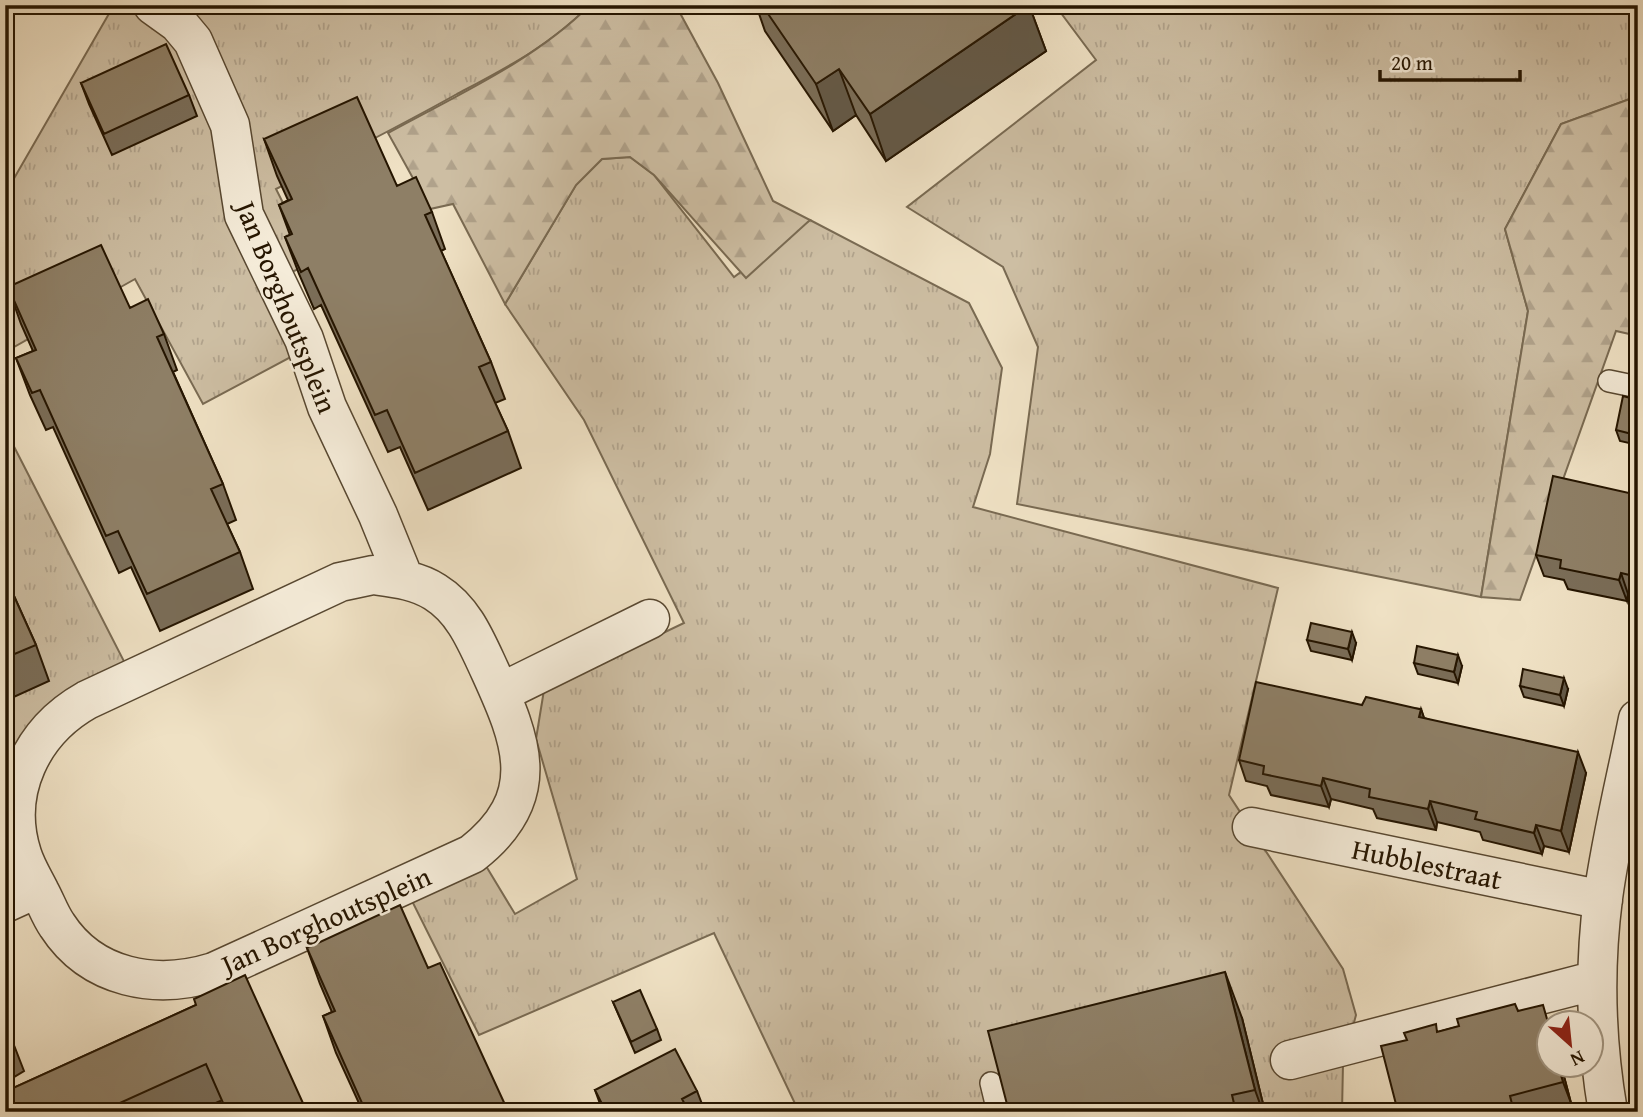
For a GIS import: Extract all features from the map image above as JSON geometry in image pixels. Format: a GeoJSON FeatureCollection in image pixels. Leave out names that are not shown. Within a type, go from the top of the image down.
{"type":"FeatureCollection","features":[{"type":"Feature","properties":{"kind":"street","name":"Jan Borghoutsplein"},"geometry":{"type":"LineString","coordinates":[[153,5],[178,23],[193,41],[230,125],[244,215],[304,339],[327,407],[378,515],[404,579]]}},
{"type":"Feature","properties":{"kind":"street","name":"Jan Borghoutsplein"},"geometry":{"type":"LineString","coordinates":[[373,575],[404,579],[436,593],[462,617],[475,638],[500,693],[518,737],[521,761],[519,783],[513,805],[500,827],[485,844],[460,860],[214,972],[191,979],[171,981],[122,975],[95,961],[22,895],[21,851],[15,814],[17,798],[27,762],[36,744],[58,719],[87,700],[340,582],[373,575]]}},
{"type":"Feature","properties":{"kind":"street"},"geometry":{"type":"LineString","coordinates":[[500,693],[650,619]]}},
{"type":"Feature","properties":{"kind":"street"},"geometry":{"type":"LineString","coordinates":[[1608,1112],[1597,980],[1603,900],[1638,719]]}},
{"type":"Feature","properties":{"kind":"street","name":"Hubblestraat"},"geometry":{"type":"LineString","coordinates":[[1252,827],[1603,900]]}},
{"type":"Feature","properties":{"kind":"street"},"geometry":{"type":"LineString","coordinates":[[1290,1060],[1597,980]]}},
{"type":"Feature","properties":{"kind":"lane"},"geometry":{"type":"LineString","coordinates":[[1609,380],[1638,387]]}},
{"type":"Feature","properties":{"kind":"lane"},"geometry":{"type":"LineString","coordinates":[[991,1083],[998,1112]]}},
{"type":"Feature","properties":{"kind":"green space"},"geometry":{"type":"Polygon","coordinates":[[[114,5],[590,5],[544,44],[510,65],[276,189],[313,263],[282,276],[317,343],[203,404],[135,279],[5,352],[5,194],[114,5]]]}},
{"type":"Feature","properties":{"kind":"green space"},"geometry":{"type":"Polygon","coordinates":[[[590,5],[682,5],[680,13],[718,83],[773,201],[810,220],[746,278],[654,175],[630,157],[602,159],[576,185],[505,304],[453,204],[430,209],[388,133],[520,60],[568,25],[590,5]]]}},
{"type":"Feature","properties":{"kind":"green space"},"geometry":{"type":"Polygon","coordinates":[[[1055,5],[1638,5],[1638,96],[1561,124],[1505,229],[1528,311],[1481,597],[1017,504],[1038,347],[1003,267],[907,207],[1096,60],[1055,5]]]}},
{"type":"Feature","properties":{"kind":"green space"},"geometry":{"type":"Polygon","coordinates":[[[1638,96],[1638,336],[1616,331],[1520,600],[1481,597],[1528,311],[1505,229],[1561,124],[1638,96]]]}},
{"type":"Feature","properties":{"kind":"green space"},"geometry":{"type":"Polygon","coordinates":[[[630,157],[654,175],[734,277],[810,220],[969,303],[1002,368],[990,454],[973,507],[1278,588],[1229,795],[1343,969],[1356,1015],[1343,1064],[1342,1112],[799,1112],[714,933],[479,1035],[411,899],[483,861],[515,914],[577,879],[536,739],[544,690],[684,623],[584,420],[505,304],[576,185],[602,159],[630,157]]]}},
{"type":"Feature","properties":{"kind":"green space"},"geometry":{"type":"Polygon","coordinates":[[[5,429],[130,673],[28,731],[5,764],[5,429]]]}},
{"type":"Feature","properties":{"kind":"building"},"geometry":{"type":"Polygon","coordinates":[[[762,5],[1029,5],[870,114],[839,69],[816,84],[762,5]]]}},
{"type":"Feature","properties":{"kind":"building"},"geometry":{"type":"Polygon","coordinates":[[[166,44],[189,95],[104,134],[81,83],[166,44]]]}},
{"type":"Feature","properties":{"kind":"building"},"geometry":{"type":"Polygon","coordinates":[[[357,97],[397,186],[416,177],[432,212],[425,215],[491,362],[479,367],[508,431],[415,473],[387,410],[375,415],[308,268],[301,272],[285,237],[292,234],[279,205],[292,199],[264,139],[357,97]]]}},
{"type":"Feature","properties":{"kind":"building"},"geometry":{"type":"Polygon","coordinates":[[[101,245],[130,308],[148,299],[164,334],[157,337],[223,484],[211,489],[240,552],[147,594],[118,531],[106,536],[40,390],[32,393],[16,358],[36,350],[8,287],[101,245]]]}},
{"type":"Feature","properties":{"kind":"building"},"geometry":{"type":"Polygon","coordinates":[[[1623,396],[1638,400],[1636,435],[1616,430],[1623,396]]]}},
{"type":"Feature","properties":{"kind":"building"},"geometry":{"type":"Polygon","coordinates":[[[1553,476],[1638,495],[1638,577],[1621,573],[1619,580],[1560,568],[1561,560],[1536,555],[1553,476]]]}},
{"type":"Feature","properties":{"kind":"building"},"geometry":{"type":"Polygon","coordinates":[[[5,576],[36,645],[5,658],[5,576]]]}},
{"type":"Feature","properties":{"kind":"building"},"geometry":{"type":"Polygon","coordinates":[[[1311,623],[1352,632],[1348,649],[1307,640],[1311,623]]]}},
{"type":"Feature","properties":{"kind":"building"},"geometry":{"type":"Polygon","coordinates":[[[1417,646],[1458,655],[1454,672],[1414,663],[1417,646]]]}},
{"type":"Feature","properties":{"kind":"building"},"geometry":{"type":"Polygon","coordinates":[[[1523,669],[1564,678],[1560,695],[1520,686],[1523,669]]]}},
{"type":"Feature","properties":{"kind":"building"},"geometry":{"type":"Polygon","coordinates":[[[1256,682],[1362,705],[1366,697],[1421,709],[1419,717],[1578,752],[1561,831],[1536,825],[1534,833],[1475,819],[1477,812],[1430,801],[1428,809],[1369,797],[1370,789],[1323,778],[1321,786],[1263,774],[1264,766],[1239,760],[1256,682]]]}},
{"type":"Feature","properties":{"kind":"building"},"geometry":{"type":"Polygon","coordinates":[[[400,905],[428,968],[440,963],[507,1109],[514,1107],[516,1112],[366,1112],[323,1016],[335,1011],[307,948],[400,905]]]}},
{"type":"Feature","properties":{"kind":"building"},"geometry":{"type":"Polygon","coordinates":[[[1225,972],[1255,1090],[1232,1095],[1236,1112],[1009,1112],[988,1031],[1225,972]]]}},
{"type":"Feature","properties":{"kind":"building"},"geometry":{"type":"Polygon","coordinates":[[[245,975],[307,1112],[227,1112],[206,1064],[100,1112],[5,1112],[5,1081],[9,1090],[196,1005],[194,999],[245,975]]]}},
{"type":"Feature","properties":{"kind":"building"},"geometry":{"type":"Polygon","coordinates":[[[640,990],[657,1029],[631,1042],[613,1002],[640,990]]]}},
{"type":"Feature","properties":{"kind":"building"},"geometry":{"type":"Polygon","coordinates":[[[1515,1004],[1518,1011],[1543,1005],[1544,1009],[1534,1009],[1534,1078],[1562,1078],[1563,1082],[1510,1096],[1514,1112],[1398,1112],[1381,1046],[1407,1040],[1404,1033],[1436,1024],[1437,1032],[1459,1026],[1457,1019],[1515,1004]]]}},
{"type":"Feature","properties":{"kind":"building"},"geometry":{"type":"Polygon","coordinates":[[[5,1022],[11,1035],[5,1038],[5,1022]]]}},
{"type":"Feature","properties":{"kind":"building"},"geometry":{"type":"Polygon","coordinates":[[[675,1049],[697,1091],[682,1099],[689,1112],[606,1112],[595,1090],[675,1049]]]}}]}
